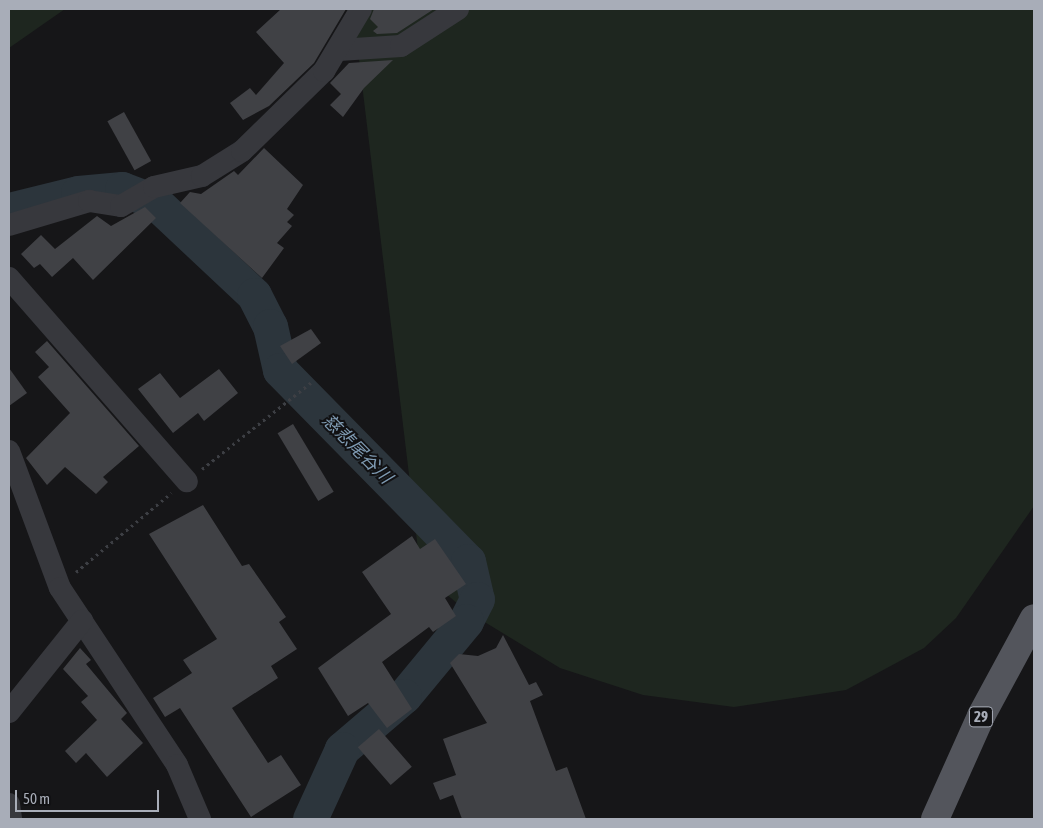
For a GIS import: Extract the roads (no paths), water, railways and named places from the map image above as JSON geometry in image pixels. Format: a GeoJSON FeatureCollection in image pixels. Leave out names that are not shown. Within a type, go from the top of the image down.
{"type":"FeatureCollection","features":[{"type":"Feature","properties":{"kind":"main road","name":"29"},"geometry":{"type":"LineString","coordinates":[[935,819],[981,716],[1034,618]]}},
{"type":"Feature","properties":{"kind":"street"},"geometry":{"type":"LineString","coordinates":[[9,225],[89,202],[121,206],[154,187],[202,176],[242,151],[324,71],[362,9]]}},
{"type":"Feature","properties":{"kind":"street"},"geometry":{"type":"LineString","coordinates":[[338,50],[401,46],[458,9]]}},
{"type":"Feature","properties":{"kind":"street"},"geometry":{"type":"LineString","coordinates":[[9,278],[187,481]]}},
{"type":"Feature","properties":{"kind":"street"},"geometry":{"type":"LineString","coordinates":[[9,451],[60,588],[176,765],[200,819]]}},
{"type":"Feature","properties":{"kind":"street"},"geometry":{"type":"LineString","coordinates":[[9,712],[82,621]]}},
{"type":"Feature","properties":{"kind":"street"},"geometry":{"type":"LineString","coordinates":[[9,804],[11,819]]}},
{"type":"Feature","properties":{"kind":"waterway","name":"慈悲尾谷川"},"geometry":{"type":"LineString","coordinates":[[9,210],[78,193],[122,189],[154,201],[254,295],[270,326],[280,370],[468,561],[477,599],[466,621],[404,696],[342,749],[310,819]]}}]}
